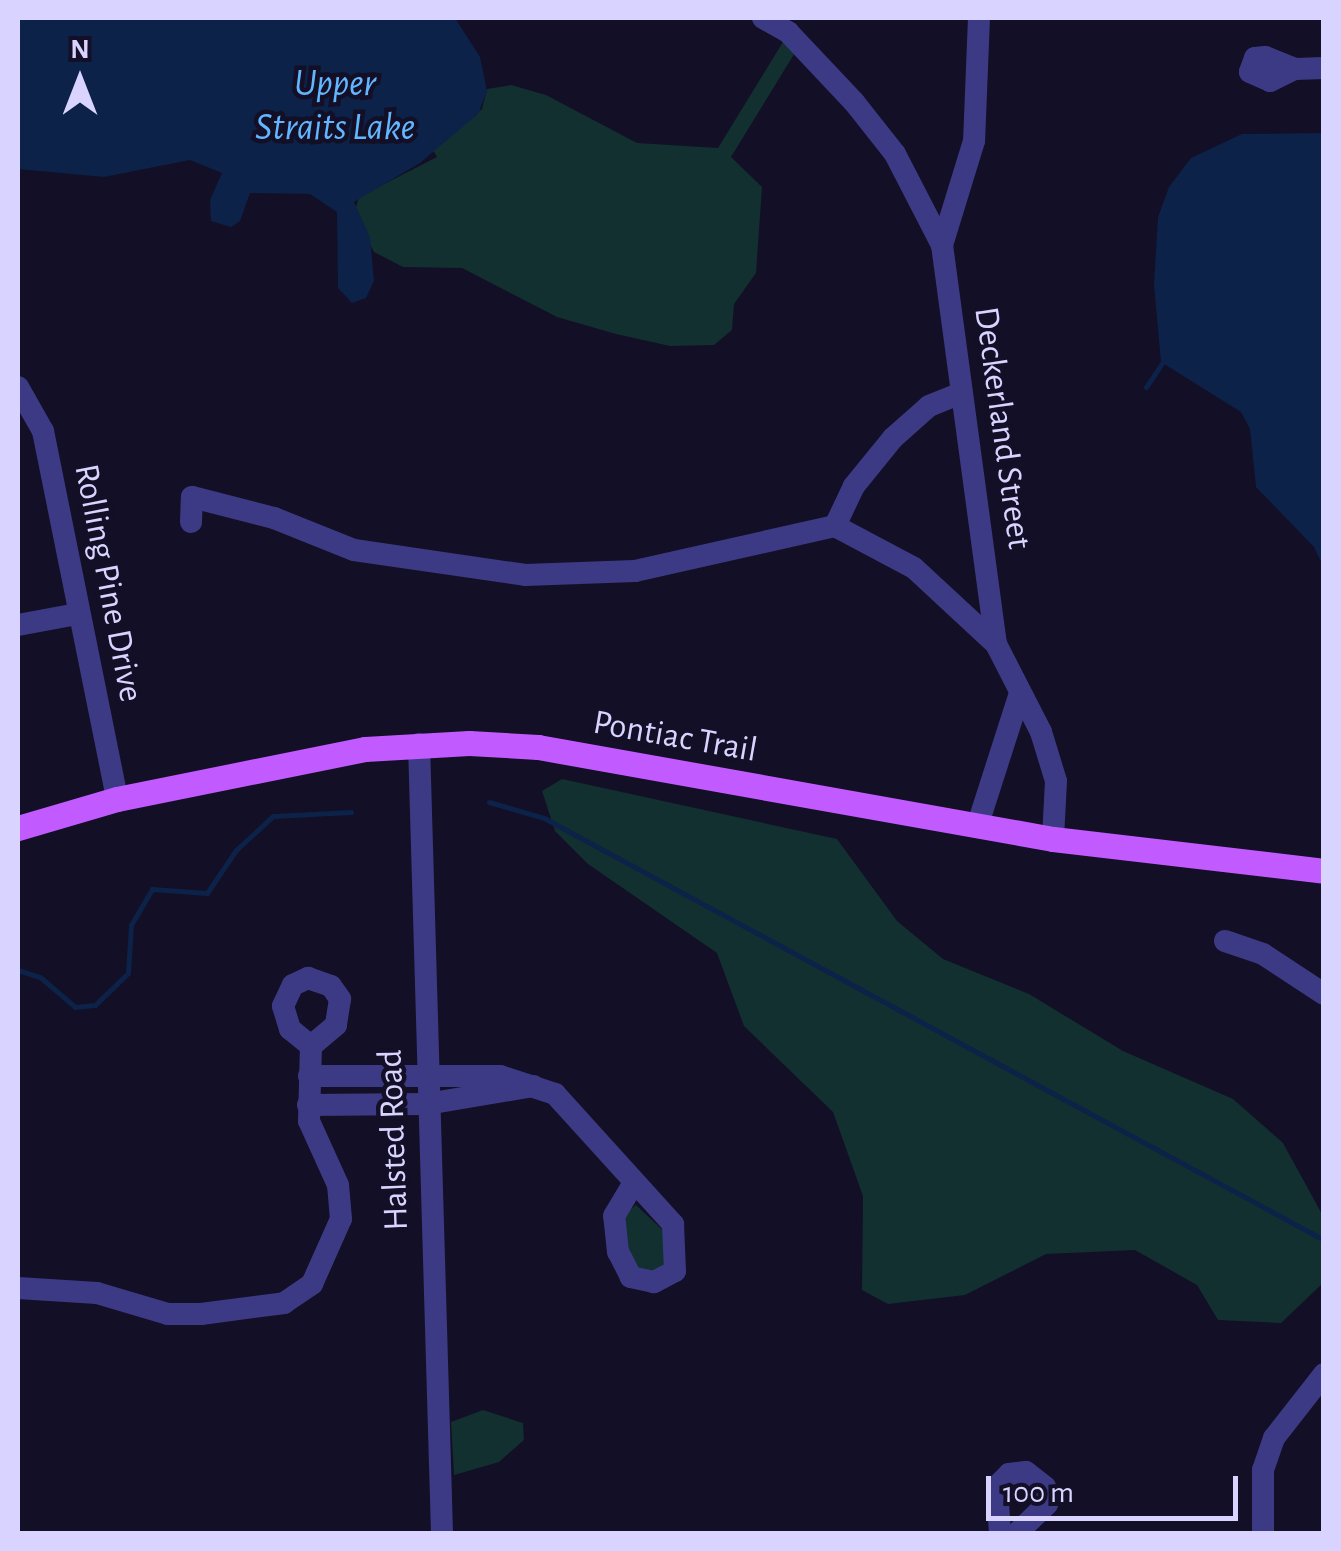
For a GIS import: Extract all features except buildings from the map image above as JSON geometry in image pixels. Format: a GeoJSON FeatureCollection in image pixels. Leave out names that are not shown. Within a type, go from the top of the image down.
{"type":"FeatureCollection","features":[{"type":"Feature","properties":{"kind":"main road","name":"Pontiac Trail"},"geometry":{"type":"LineString","coordinates":[[18,828],[117,799],[418,744],[538,747],[1053,839],[1324,871]]}},
{"type":"Feature","properties":{"kind":"street"},"geometry":{"type":"LineString","coordinates":[[763,18],[788,32],[895,154],[942,245]]}},
{"type":"Feature","properties":{"kind":"street"},"geometry":{"type":"LineString","coordinates":[[788,32],[807,18]]}},
{"type":"Feature","properties":{"kind":"street","name":"Deckerland Street"},"geometry":{"type":"LineString","coordinates":[[979,18],[974,141],[942,245],[958,394],[996,644],[1040,732],[1056,781],[1053,839]]}},
{"type":"Feature","properties":{"kind":"street"},"geometry":{"type":"LineString","coordinates":[[1295,69],[1324,68]]}},
{"type":"Feature","properties":{"kind":"street","name":"Rolling Pine Drive"},"geometry":{"type":"LineString","coordinates":[[18,387],[43,432],[117,799]]}},
{"type":"Feature","properties":{"kind":"street"},"geometry":{"type":"LineString","coordinates":[[835,526],[854,486],[894,438],[929,406],[958,394]]}},
{"type":"Feature","properties":{"kind":"street"},"geometry":{"type":"LineString","coordinates":[[191,522],[192,497],[274,518],[354,550],[525,574],[636,571],[835,526],[914,568],[996,644]]}},
{"type":"Feature","properties":{"kind":"street"},"geometry":{"type":"LineString","coordinates":[[18,625],[77,614]]}},
{"type":"Feature","properties":{"kind":"street"},"geometry":{"type":"LineString","coordinates":[[977,827],[1019,696]]}},
{"type":"Feature","properties":{"kind":"street","name":"Halsted Road"},"geometry":{"type":"LineString","coordinates":[[418,744],[442,1534]]}},
{"type":"Feature","properties":{"kind":"street"},"geometry":{"type":"LineString","coordinates":[[1226,940],[1263,954],[1324,994]]}},
{"type":"Feature","properties":{"kind":"street"},"geometry":{"type":"LineString","coordinates":[[18,1288],[97,1293],[168,1314],[284,1302],[312,1284],[341,1219],[338,1185],[313,1135],[308,1105],[311,1046]]}},
{"type":"Feature","properties":{"kind":"street"},"geometry":{"type":"LineString","coordinates":[[310,1076],[500,1076],[533,1086],[567,1105],[633,1184]]}},
{"type":"Feature","properties":{"kind":"street"},"geometry":{"type":"LineString","coordinates":[[308,1105],[427,1104],[533,1086]]}},
{"type":"Feature","properties":{"kind":"street"},"geometry":{"type":"LineString","coordinates":[[1263,1534],[1263,1470],[1274,1438],[1324,1374]]}},
{"type":"Feature","properties":{"kind":"street"},"geometry":{"type":"LineString","coordinates":[[1000,1534],[996,1486],[1009,1474],[1026,1472],[1046,1487],[1047,1504],[1016,1534]]}},
{"type":"Feature","properties":{"kind":"green space"},"geometry":{"type":"Polygon","coordinates":[[[783,42],[796,51],[731,157],[762,187],[756,273],[734,304],[732,330],[714,345],[670,346],[557,317],[462,268],[403,267],[374,252],[354,214],[359,197],[437,157],[433,150],[441,141],[482,109],[487,89],[511,85],[546,95],[637,143],[718,148],[783,42]]]}},
{"type":"Feature","properties":{"kind":"green space"},"geometry":{"type":"Polygon","coordinates":[[[562,779],[837,839],[897,921],[943,959],[1029,994],[1123,1051],[1233,1099],[1283,1143],[1323,1216],[1323,1283],[1281,1323],[1218,1320],[1197,1285],[1135,1250],[1046,1254],[965,1295],[888,1304],[862,1290],[863,1196],[833,1112],[744,1026],[717,953],[588,864],[555,831],[542,791],[562,779]]]}},
{"type":"Feature","properties":{"kind":"green space"},"geometry":{"type":"Polygon","coordinates":[[[636,1205],[667,1234],[667,1261],[657,1272],[641,1272],[630,1261],[624,1214],[636,1205]]]}},
{"type":"Feature","properties":{"kind":"green space"},"geometry":{"type":"Polygon","coordinates":[[[483,1410],[523,1423],[524,1440],[499,1462],[454,1475],[451,1422],[483,1410]]]}},
{"type":"Feature","properties":{"kind":"water","name":"Upper Straits Lake"},"geometry":{"type":"Polygon","coordinates":[[[18,18],[455,18],[480,57],[487,91],[478,114],[420,163],[354,202],[370,237],[374,281],[366,298],[352,303],[338,288],[337,212],[310,194],[250,193],[240,221],[231,227],[211,221],[210,200],[222,173],[190,160],[104,177],[18,169],[18,18]]]}},
{"type":"Feature","properties":{"kind":"water"},"geometry":{"type":"Polygon","coordinates":[[[1324,133],[1323,566],[1314,547],[1256,487],[1250,429],[1241,412],[1161,362],[1154,285],[1158,217],[1169,187],[1191,158],[1242,134],[1324,133]]]}},
{"type":"Feature","properties":{"kind":"waterway"},"geometry":{"type":"LineString","coordinates":[[1146,387],[1162,363]]}},
{"type":"Feature","properties":{"kind":"waterway"},"geometry":{"type":"LineString","coordinates":[[489,802],[544,818],[1324,1240]]}},
{"type":"Feature","properties":{"kind":"waterway"},"geometry":{"type":"LineString","coordinates":[[18,970],[40,977],[75,1007],[95,1005],[128,973],[131,925],[152,889],[207,893],[236,850],[273,816],[351,812]]}}]}
